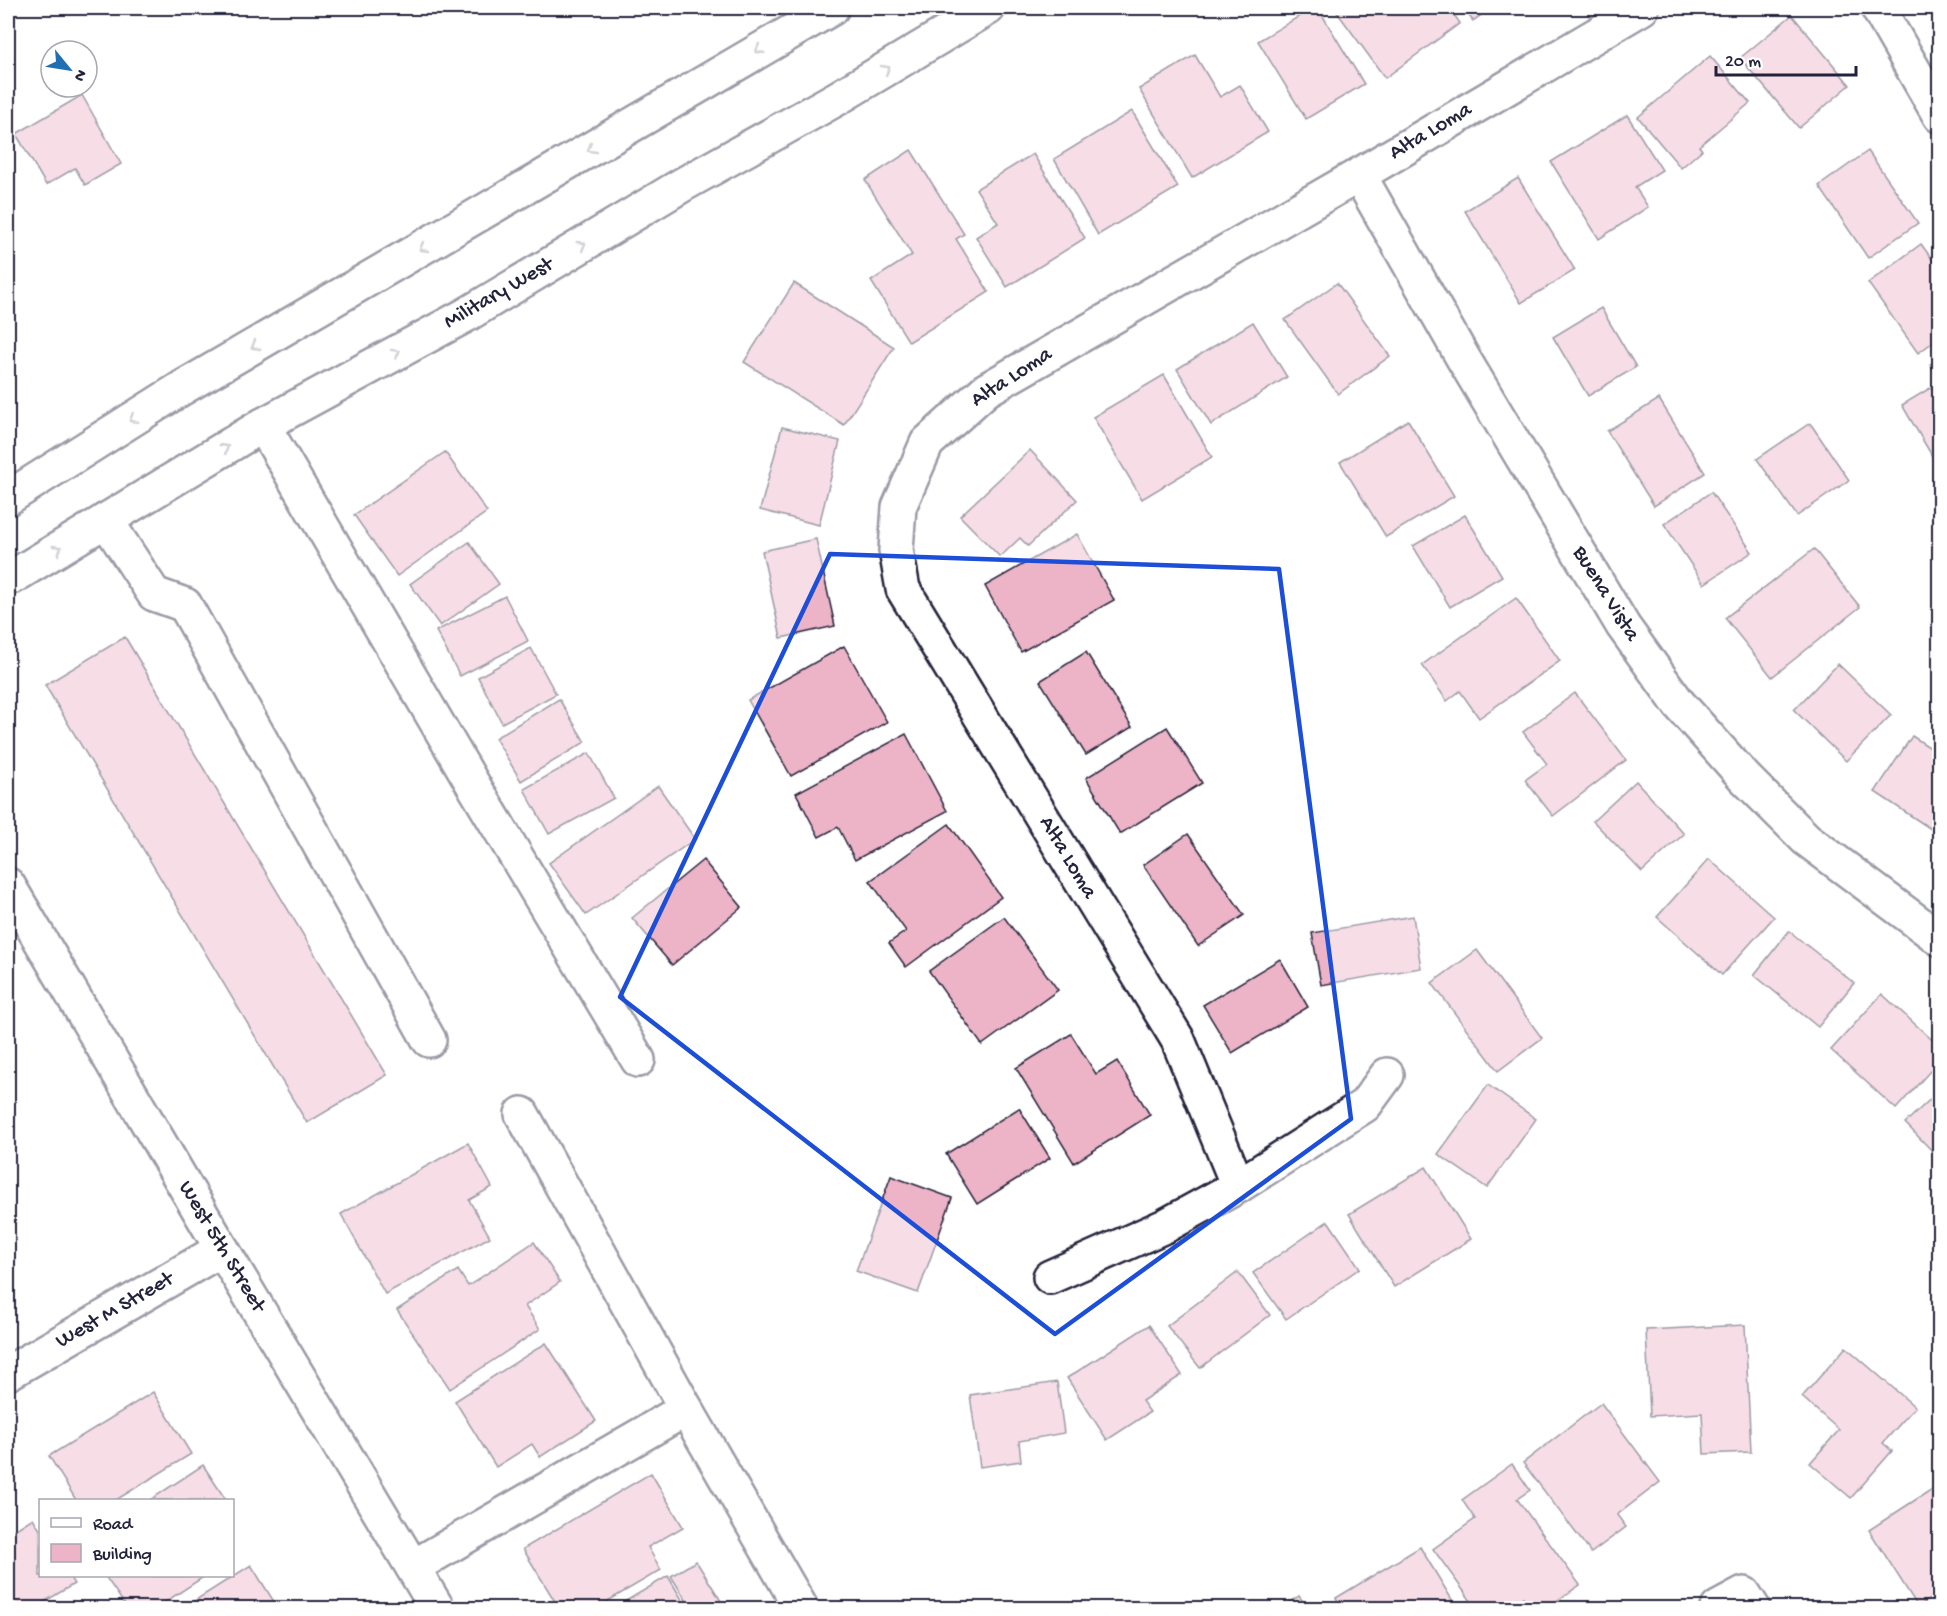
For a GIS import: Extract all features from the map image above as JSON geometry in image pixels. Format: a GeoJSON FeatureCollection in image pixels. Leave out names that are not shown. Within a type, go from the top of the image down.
{"type":"FeatureCollection","features":[{"type":"Feature","properties":{"kind":"street"},"geometry":{"type":"LineString","coordinates":[[8,498],[182,388],[832,8]]}},
{"type":"Feature","properties":{"kind":"street","name":"Military West"},"geometry":{"type":"LineString","coordinates":[[8,578],[263,425],[466,315],[682,185],[836,99],[988,8]]}},
{"type":"Feature","properties":{"kind":"street","name":"Alta Loma"},"geometry":{"type":"LineString","coordinates":[[1238,1186],[1178,1040],[903,589],[896,550],[899,507],[927,443],[986,390],[1359,175],[1641,8]]}},
{"type":"Feature","properties":{"kind":"street"},"geometry":{"type":"LineString","coordinates":[[1878,8],[1940,116]]}},
{"type":"Feature","properties":{"kind":"street","name":"Buena Vista"},"geometry":{"type":"LineString","coordinates":[[1359,175],[1463,358],[1623,627],[1679,704],[1744,777],[1806,839],[1940,939]]}},
{"type":"Feature","properties":{"kind":"street"},"geometry":{"type":"LineString","coordinates":[[263,425],[471,781],[638,1060]]}},
{"type":"Feature","properties":{"kind":"street"},"geometry":{"type":"LineString","coordinates":[[106,520],[154,594],[185,605],[429,1040]]}},
{"type":"Feature","properties":{"kind":"street","name":"West 5th Street"},"geometry":{"type":"LineString","coordinates":[[8,885],[437,1608]]}},
{"type":"Feature","properties":{"kind":"street"},"geometry":{"type":"LineString","coordinates":[[1050,1277],[1165,1226],[1238,1186],[1365,1105],[1387,1075]]}},
{"type":"Feature","properties":{"kind":"street"},"geometry":{"type":"LineString","coordinates":[[522,1114],[686,1409],[801,1608]]}},
{"type":"Feature","properties":{"kind":"street","name":"West M Street"},"geometry":{"type":"LineString","coordinates":[[8,1373],[222,1249]]}},
{"type":"Feature","properties":{"kind":"street"},"geometry":{"type":"LineString","coordinates":[[413,1567],[686,1409]]}},
{"type":"Feature","properties":{"kind":"street"},"geometry":{"type":"LineString","coordinates":[[1718,1608],[1744,1594],[1753,1608]]}},
{"type":"Feature","properties":{"kind":"highlighted area"},"geometry":{"type":"Polygon","coordinates":[[[830,554],[1279,569],[1351,1119],[1055,1334],[620,997],[830,554]]]}},
{"type":"Feature","properties":{"kind":"building"},"geometry":{"type":"Polygon","coordinates":[[[1313,8],[1318,8],[1364,84],[1306,119],[1258,41],[1313,8]]]}},
{"type":"Feature","properties":{"kind":"building"},"geometry":{"type":"Polygon","coordinates":[[[1334,8],[1449,8],[1460,23],[1385,78],[1334,8]]]}},
{"type":"Feature","properties":{"kind":"building"},"geometry":{"type":"Polygon","coordinates":[[[1463,8],[1491,8],[1473,21],[1463,8]]]}},
{"type":"Feature","properties":{"kind":"building"},"geometry":{"type":"Polygon","coordinates":[[[1792,15],[1850,85],[1799,128],[1740,58],[1792,15]]]}},
{"type":"Feature","properties":{"kind":"building"},"geometry":{"type":"Polygon","coordinates":[[[1195,55],[1220,97],[1240,85],[1268,132],[1192,178],[1139,89],[1195,55]]]}},
{"type":"Feature","properties":{"kind":"building"},"geometry":{"type":"Polygon","coordinates":[[[1710,56],[1750,103],[1699,146],[1702,150],[1681,168],[1638,117],[1710,56]]]}},
{"type":"Feature","properties":{"kind":"building"},"geometry":{"type":"Polygon","coordinates":[[[75,99],[84,99],[121,164],[85,185],[75,168],[46,185],[16,134],[75,99]]]}},
{"type":"Feature","properties":{"kind":"building"},"geometry":{"type":"Polygon","coordinates":[[[1132,111],[1178,187],[1098,235],[1054,159],[1132,111]]]}},
{"type":"Feature","properties":{"kind":"building"},"geometry":{"type":"Polygon","coordinates":[[[1627,115],[1662,170],[1635,187],[1648,207],[1599,239],[1551,162],[1627,115]]]}},
{"type":"Feature","properties":{"kind":"building"},"geometry":{"type":"Polygon","coordinates":[[[911,150],[964,234],[956,239],[989,292],[909,342],[871,281],[912,255],[865,180],[911,150]]]}},
{"type":"Feature","properties":{"kind":"building"},"geometry":{"type":"Polygon","coordinates":[[[1868,151],[1918,223],[1868,258],[1819,186],[1868,151]]]}},
{"type":"Feature","properties":{"kind":"building"},"geometry":{"type":"Polygon","coordinates":[[[1033,154],[1085,238],[1007,287],[976,237],[998,223],[976,189],[1033,154]]]}},
{"type":"Feature","properties":{"kind":"building"},"geometry":{"type":"Polygon","coordinates":[[[1518,178],[1575,270],[1521,303],[1465,211],[1518,178]]]}},
{"type":"Feature","properties":{"kind":"building"},"geometry":{"type":"Polygon","coordinates":[[[1921,244],[1940,270],[1940,337],[1918,353],[1868,283],[1921,244]]]}},
{"type":"Feature","properties":{"kind":"building"},"geometry":{"type":"Polygon","coordinates":[[[794,283],[894,347],[844,425],[744,362],[794,283]]]}},
{"type":"Feature","properties":{"kind":"building"},"geometry":{"type":"Polygon","coordinates":[[[1337,283],[1390,356],[1338,394],[1285,320],[1337,283]]]}},
{"type":"Feature","properties":{"kind":"building"},"geometry":{"type":"Polygon","coordinates":[[[1601,308],[1636,367],[1588,396],[1553,337],[1601,308]]]}},
{"type":"Feature","properties":{"kind":"building"},"geometry":{"type":"Polygon","coordinates":[[[1253,322],[1287,377],[1211,425],[1177,369],[1253,322]]]}},
{"type":"Feature","properties":{"kind":"building"},"geometry":{"type":"Polygon","coordinates":[[[1940,359],[1940,380],[1930,364],[1940,359]]]}},
{"type":"Feature","properties":{"kind":"building"},"geometry":{"type":"Polygon","coordinates":[[[1164,375],[1212,457],[1142,499],[1093,417],[1164,375]]]}},
{"type":"Feature","properties":{"kind":"building"},"geometry":{"type":"Polygon","coordinates":[[[1940,382],[1940,465],[1938,466],[1902,405],[1940,382]]]}},
{"type":"Feature","properties":{"kind":"building"},"geometry":{"type":"Polygon","coordinates":[[[1659,399],[1705,473],[1654,506],[1607,431],[1659,399]]]}},
{"type":"Feature","properties":{"kind":"building"},"geometry":{"type":"Polygon","coordinates":[[[1408,420],[1454,496],[1386,537],[1340,462],[1408,420]]]}},
{"type":"Feature","properties":{"kind":"building"},"geometry":{"type":"Polygon","coordinates":[[[1810,423],[1849,480],[1797,516],[1757,459],[1810,423]]]}},
{"type":"Feature","properties":{"kind":"building"},"geometry":{"type":"Polygon","coordinates":[[[782,427],[840,441],[819,525],[760,510],[782,427]]]}},
{"type":"Feature","properties":{"kind":"building"},"geometry":{"type":"Polygon","coordinates":[[[1030,450],[1077,500],[1028,546],[1020,538],[1000,557],[960,516],[1030,450]]]}},
{"type":"Feature","properties":{"kind":"building"},"geometry":{"type":"Polygon","coordinates":[[[445,452],[487,512],[397,576],[354,515],[445,452]]]}},
{"type":"Feature","properties":{"kind":"building"},"geometry":{"type":"Polygon","coordinates":[[[1711,492],[1752,552],[1704,584],[1664,524],[1711,492]]]}},
{"type":"Feature","properties":{"kind":"building"},"geometry":{"type":"Polygon","coordinates":[[[1465,515],[1502,576],[1450,607],[1413,546],[1465,515]]]}},
{"type":"Feature","properties":{"kind":"building"},"geometry":{"type":"Polygon","coordinates":[[[1077,534],[1114,600],[1021,652],[985,586],[1077,534]]]}},
{"type":"Feature","properties":{"kind":"building"},"geometry":{"type":"Polygon","coordinates":[[[816,539],[835,626],[781,638],[762,551],[816,539]]]}},
{"type":"Feature","properties":{"kind":"building"},"geometry":{"type":"Polygon","coordinates":[[[469,542],[499,584],[440,626],[410,584],[469,542]]]}},
{"type":"Feature","properties":{"kind":"building"},"geometry":{"type":"Polygon","coordinates":[[[1814,549],[1860,607],[1772,677],[1725,618],[1814,549]]]}},
{"type":"Feature","properties":{"kind":"building"},"geometry":{"type":"Polygon","coordinates":[[[505,596],[528,641],[460,676],[436,631],[505,596]]]}},
{"type":"Feature","properties":{"kind":"building"},"geometry":{"type":"Polygon","coordinates":[[[1516,598],[1560,661],[1479,718],[1460,691],[1447,701],[1422,665],[1516,598]]]}},
{"type":"Feature","properties":{"kind":"building"},"geometry":{"type":"Polygon","coordinates":[[[125,637],[387,1075],[307,1123],[45,685],[125,637]]]}},
{"type":"Feature","properties":{"kind":"building"},"geometry":{"type":"Polygon","coordinates":[[[844,646],[887,722],[791,776],[748,700],[844,646]]]}},
{"type":"Feature","properties":{"kind":"building"},"geometry":{"type":"Polygon","coordinates":[[[531,648],[556,694],[502,723],[478,677],[531,648]]]}},
{"type":"Feature","properties":{"kind":"building"},"geometry":{"type":"Polygon","coordinates":[[[1086,652],[1132,727],[1086,755],[1040,681],[1086,652]]]}},
{"type":"Feature","properties":{"kind":"building"},"geometry":{"type":"Polygon","coordinates":[[[1838,664],[1891,715],[1846,761],[1794,710],[1838,664]]]}},
{"type":"Feature","properties":{"kind":"building"},"geometry":{"type":"Polygon","coordinates":[[[1575,693],[1626,760],[1553,816],[1525,780],[1547,764],[1523,732],[1575,693]]]}},
{"type":"Feature","properties":{"kind":"building"},"geometry":{"type":"Polygon","coordinates":[[[559,699],[585,742],[521,781],[495,738],[559,699]]]}},
{"type":"Feature","properties":{"kind":"building"},"geometry":{"type":"Polygon","coordinates":[[[1167,727],[1202,783],[1120,834],[1086,778],[1167,727]]]}},
{"type":"Feature","properties":{"kind":"building"},"geometry":{"type":"Polygon","coordinates":[[[906,734],[947,811],[855,860],[838,827],[819,837],[796,793],[906,734]]]}},
{"type":"Feature","properties":{"kind":"building"},"geometry":{"type":"Polygon","coordinates":[[[1912,736],[1940,754],[1940,835],[1875,792],[1912,736]]]}},
{"type":"Feature","properties":{"kind":"building"},"geometry":{"type":"Polygon","coordinates":[[[589,753],[614,798],[549,834],[524,789],[589,753]]]}},
{"type":"Feature","properties":{"kind":"building"},"geometry":{"type":"Polygon","coordinates":[[[1636,781],[1684,834],[1642,872],[1593,821],[1636,781]]]}},
{"type":"Feature","properties":{"kind":"building"},"geometry":{"type":"Polygon","coordinates":[[[658,786],[695,839],[586,915],[549,863],[658,786]]]}},
{"type":"Feature","properties":{"kind":"building"},"geometry":{"type":"Polygon","coordinates":[[[949,824],[1001,897],[906,967],[889,943],[906,931],[870,881],[949,824]]]}},
{"type":"Feature","properties":{"kind":"building"},"geometry":{"type":"Polygon","coordinates":[[[1188,834],[1244,915],[1198,946],[1143,865],[1188,834]]]}},
{"type":"Feature","properties":{"kind":"building"},"geometry":{"type":"Polygon","coordinates":[[[1709,859],[1774,917],[1722,975],[1657,917],[1709,859]]]}},
{"type":"Feature","properties":{"kind":"building"},"geometry":{"type":"Polygon","coordinates":[[[703,860],[742,907],[672,965],[632,918],[703,860]]]}},
{"type":"Feature","properties":{"kind":"building"},"geometry":{"type":"Polygon","coordinates":[[[1413,916],[1421,968],[1321,985],[1312,933],[1413,916]]]}},
{"type":"Feature","properties":{"kind":"building"},"geometry":{"type":"Polygon","coordinates":[[[1004,917],[1058,990],[982,1045],[929,971],[1004,917]]]}},
{"type":"Feature","properties":{"kind":"building"},"geometry":{"type":"Polygon","coordinates":[[[1789,931],[1854,983],[1818,1027],[1754,975],[1789,931]]]}},
{"type":"Feature","properties":{"kind":"building"},"geometry":{"type":"Polygon","coordinates":[[[1477,950],[1542,1038],[1498,1071],[1432,983],[1477,950]]]}},
{"type":"Feature","properties":{"kind":"building"},"geometry":{"type":"Polygon","coordinates":[[[1280,959],[1308,1007],[1232,1053],[1203,1005],[1280,959]]]}},
{"type":"Feature","properties":{"kind":"building"},"geometry":{"type":"Polygon","coordinates":[[[1882,994],[1940,1047],[1940,1060],[1896,1109],[1831,1050],[1882,994]]]}},
{"type":"Feature","properties":{"kind":"building"},"geometry":{"type":"Polygon","coordinates":[[[1071,1034],[1096,1074],[1117,1061],[1150,1115],[1074,1163],[1016,1068],[1071,1034]]]}},
{"type":"Feature","properties":{"kind":"building"},"geometry":{"type":"Polygon","coordinates":[[[1488,1085],[1536,1119],[1487,1188],[1438,1154],[1488,1085]]]}},
{"type":"Feature","properties":{"kind":"building"},"geometry":{"type":"Polygon","coordinates":[[[1940,1090],[1940,1159],[1905,1123],[1940,1090]]]}},
{"type":"Feature","properties":{"kind":"building"},"geometry":{"type":"Polygon","coordinates":[[[1019,1108],[1050,1158],[977,1204],[946,1154],[1019,1108]]]}},
{"type":"Feature","properties":{"kind":"building"},"geometry":{"type":"Polygon","coordinates":[[[468,1143],[492,1187],[469,1200],[490,1237],[385,1294],[341,1214],[468,1143]]]}},
{"type":"Feature","properties":{"kind":"building"},"geometry":{"type":"Polygon","coordinates":[[[1426,1167],[1471,1239],[1394,1287],[1349,1214],[1426,1167]]]}},
{"type":"Feature","properties":{"kind":"building"},"geometry":{"type":"Polygon","coordinates":[[[891,1176],[952,1198],[918,1293],[856,1271],[891,1176]]]}},
{"type":"Feature","properties":{"kind":"building"},"geometry":{"type":"Polygon","coordinates":[[[1328,1221],[1360,1268],[1286,1319],[1253,1273],[1328,1221]]]}},
{"type":"Feature","properties":{"kind":"building"},"geometry":{"type":"Polygon","coordinates":[[[534,1242],[560,1282],[525,1306],[540,1329],[450,1389],[397,1310],[458,1270],[468,1286],[534,1242]]]}},
{"type":"Feature","properties":{"kind":"building"},"geometry":{"type":"Polygon","coordinates":[[[1238,1272],[1270,1315],[1200,1368],[1167,1326],[1238,1272]]]}},
{"type":"Feature","properties":{"kind":"building"},"geometry":{"type":"Polygon","coordinates":[[[1149,1325],[1182,1375],[1142,1401],[1150,1412],[1107,1440],[1067,1378],[1149,1325]]]}},
{"type":"Feature","properties":{"kind":"building"},"geometry":{"type":"Polygon","coordinates":[[[1745,1325],[1751,1452],[1704,1454],[1702,1413],[1650,1416],[1646,1330],[1745,1325]]]}},
{"type":"Feature","properties":{"kind":"building"},"geometry":{"type":"Polygon","coordinates":[[[546,1343],[596,1421],[540,1457],[532,1444],[496,1467],[455,1401],[546,1343]]]}},
{"type":"Feature","properties":{"kind":"building"},"geometry":{"type":"Polygon","coordinates":[[[1846,1347],[1915,1407],[1883,1443],[1892,1451],[1851,1498],[1810,1463],[1839,1430],[1802,1397],[1846,1347]]]}},
{"type":"Feature","properties":{"kind":"building"},"geometry":{"type":"Polygon","coordinates":[[[1057,1382],[1064,1433],[1019,1441],[1021,1461],[980,1467],[970,1395],[1057,1382]]]}},
{"type":"Feature","properties":{"kind":"building"},"geometry":{"type":"Polygon","coordinates":[[[153,1392],[191,1454],[118,1499],[75,1499],[49,1456],[153,1392]]]}},
{"type":"Feature","properties":{"kind":"building"},"geometry":{"type":"Polygon","coordinates":[[[1601,1403],[1660,1482],[1617,1515],[1626,1527],[1591,1553],[1523,1463],[1601,1403]]]}},
{"type":"Feature","properties":{"kind":"building"},"geometry":{"type":"Polygon","coordinates":[[[1512,1464],[1530,1490],[1517,1499],[1580,1585],[1546,1608],[1532,1608],[1523,1597],[1507,1608],[1476,1608],[1433,1549],[1475,1519],[1462,1500],[1512,1464]]]}},
{"type":"Feature","properties":{"kind":"building"},"geometry":{"type":"Polygon","coordinates":[[[203,1465],[225,1499],[152,1499],[203,1465]]]}},
{"type":"Feature","properties":{"kind":"building"},"geometry":{"type":"Polygon","coordinates":[[[651,1473],[683,1527],[648,1547],[661,1570],[596,1608],[559,1608],[523,1549],[651,1473]]]}},
{"type":"Feature","properties":{"kind":"building"},"geometry":{"type":"Polygon","coordinates":[[[1940,1484],[1940,1604],[1934,1596],[1918,1607],[1869,1530],[1940,1484]]]}},
{"type":"Feature","properties":{"kind":"building"},"geometry":{"type":"Polygon","coordinates":[[[33,1518],[39,1528],[39,1577],[70,1577],[74,1584],[34,1608],[8,1608],[8,1534],[33,1518]]]}},
{"type":"Feature","properties":{"kind":"building"},"geometry":{"type":"Polygon","coordinates":[[[1420,1547],[1457,1608],[1343,1608],[1336,1598],[1420,1547]]]}},
{"type":"Feature","properties":{"kind":"building"},"geometry":{"type":"Polygon","coordinates":[[[696,1561],[725,1608],[691,1608],[671,1576],[696,1561]]]}},
{"type":"Feature","properties":{"kind":"building"},"geometry":{"type":"Polygon","coordinates":[[[251,1565],[278,1608],[183,1608],[234,1577],[251,1565]]]}},
{"type":"Feature","properties":{"kind":"building"},"geometry":{"type":"Polygon","coordinates":[[[668,1576],[687,1608],[614,1608],[668,1576]]]}},
{"type":"Feature","properties":{"kind":"building"},"geometry":{"type":"Polygon","coordinates":[[[106,1577],[203,1577],[156,1608],[127,1608],[106,1577]]]}},
{"type":"Feature","properties":{"kind":"building"},"geometry":{"type":"Polygon","coordinates":[[[1299,1596],[1308,1608],[1281,1608],[1299,1596]]]}}]}
